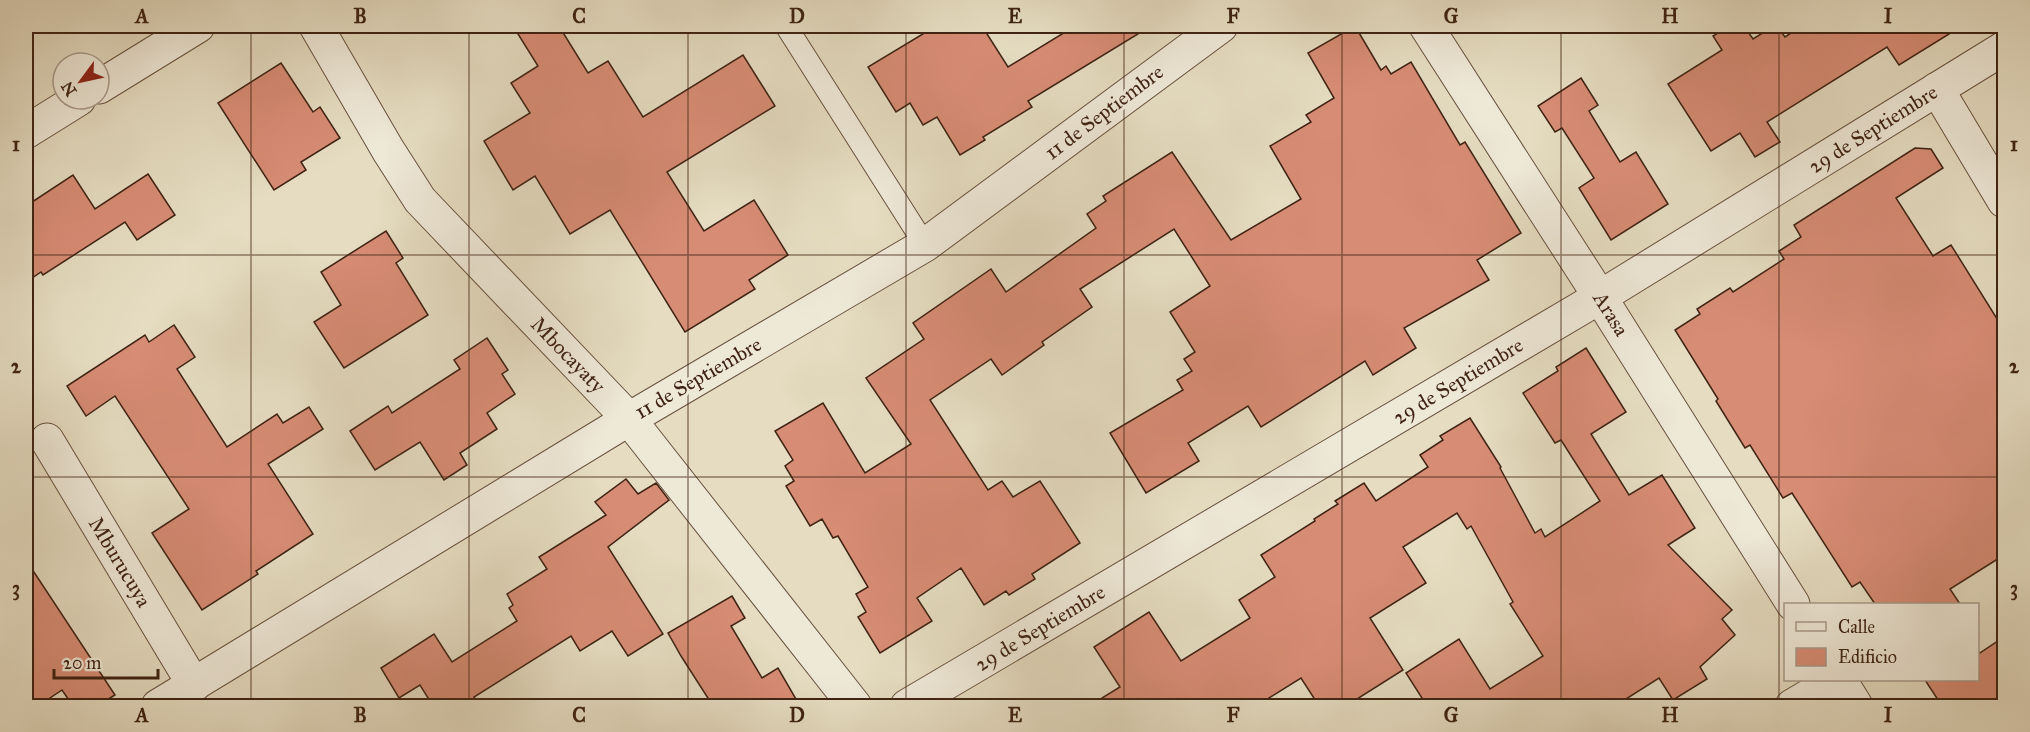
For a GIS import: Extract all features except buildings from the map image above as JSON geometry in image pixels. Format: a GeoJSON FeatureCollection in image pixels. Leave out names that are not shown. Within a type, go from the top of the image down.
{"type":"FeatureCollection","features":[{"type":"Feature","properties":{"kind":"street"},"geometry":{"type":"LineString","coordinates":[[111,80],[198,26]]}},
{"type":"Feature","properties":{"kind":"street","name":"Mbocayaty"},"geometry":{"type":"LineString","coordinates":[[316,26],[388,150],[420,200],[629,419],[855,706]]}},
{"type":"Feature","properties":{"kind":"street","name":"11 de Septiembre"},"geometry":{"type":"LineString","coordinates":[[158,706],[629,419],[925,244],[1221,26]]}},
{"type":"Feature","properties":{"kind":"street","name":"Arasa"},"geometry":{"type":"LineString","coordinates":[[1426,26],[1792,603]]}},
{"type":"Feature","properties":{"kind":"street","name":"29 de Septiembre"},"geometry":{"type":"LineString","coordinates":[[907,706],[1600,297],[2004,48]]}},
{"type":"Feature","properties":{"kind":"street"},"geometry":{"type":"LineString","coordinates":[[1937,89],[2004,201]]}},
{"type":"Feature","properties":{"kind":"street"},"geometry":{"type":"LineString","coordinates":[[26,132],[60,111]]}},
{"type":"Feature","properties":{"kind":"street","name":"Mburucuya"},"geometry":{"type":"LineString","coordinates":[[47,440],[194,685]]}},
{"type":"Feature","properties":{"kind":"street"},"geometry":{"type":"LineString","coordinates":[[1792,706],[1836,681]]}},
{"type":"Feature","properties":{"kind":"street"},"geometry":{"type":"LineString","coordinates":[[1839,681],[1856,706]]}},
{"type":"Feature","properties":{"kind":"lane"},"geometry":{"type":"LineString","coordinates":[[786,26],[925,244]]}}]}
